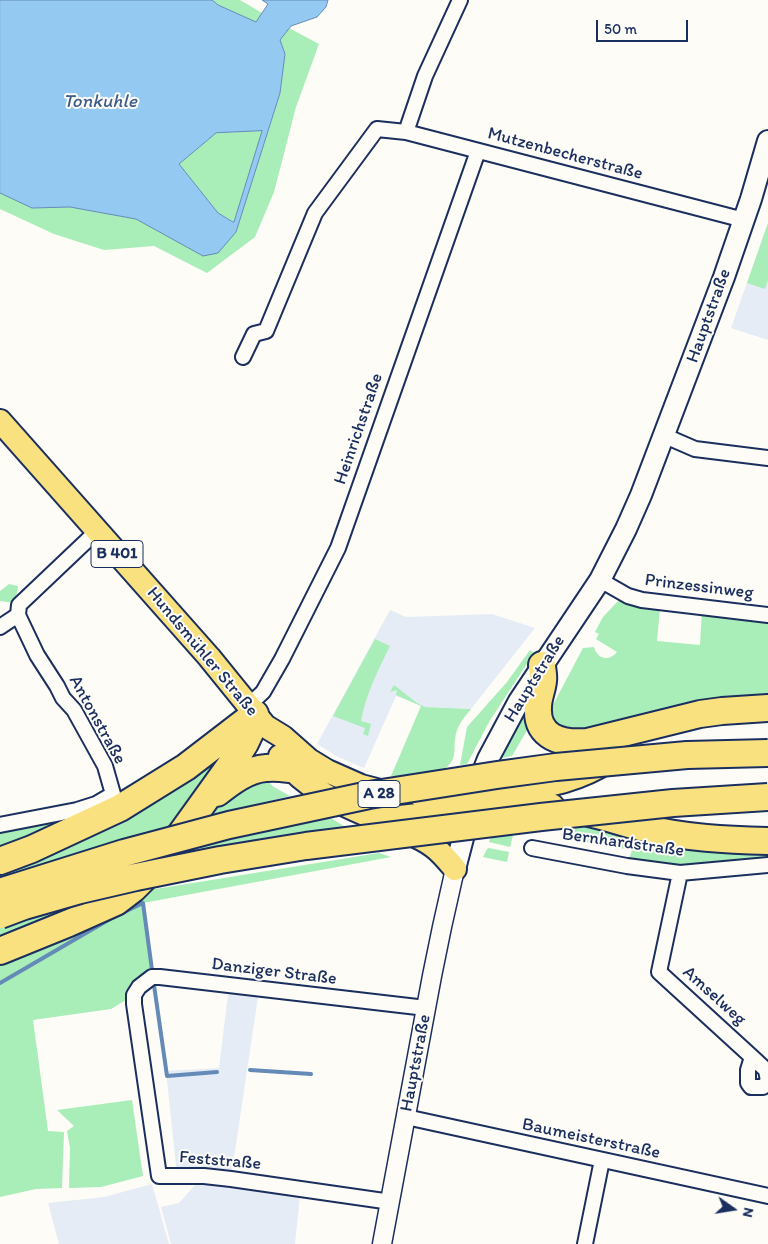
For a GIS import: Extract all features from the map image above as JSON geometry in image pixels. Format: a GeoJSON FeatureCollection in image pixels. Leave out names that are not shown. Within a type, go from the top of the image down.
{"type":"FeatureCollection","features":[{"type":"Feature","properties":{"kind":"highway"},"geometry":{"type":"LineString","coordinates":[[542,665],[544,680],[539,698],[539,720],[545,732],[562,742],[587,742],[700,714],[768,708]]}},
{"type":"Feature","properties":{"kind":"highway"},"geometry":{"type":"LineString","coordinates":[[0,951],[116,902],[133,889],[170,849],[246,743],[258,710]]}},
{"type":"Feature","properties":{"kind":"highway"},"geometry":{"type":"LineString","coordinates":[[0,861],[120,808],[186,768],[258,710]]}},
{"type":"Feature","properties":{"kind":"highway"},"geometry":{"type":"LineString","coordinates":[[473,801],[559,781],[585,772],[669,721]]}},
{"type":"Feature","properties":{"kind":"highway","name":"A 28"},"geometry":{"type":"LineString","coordinates":[[0,892],[124,853],[219,827],[369,796],[556,767],[687,755],[768,753]]}},
{"type":"Feature","properties":{"kind":"highway"},"geometry":{"type":"LineString","coordinates":[[201,806],[244,774],[266,768],[290,769]]}},
{"type":"Feature","properties":{"kind":"highway"},"geometry":{"type":"LineString","coordinates":[[0,915],[80,890],[136,877],[220,860],[306,846],[673,803],[768,797]]}},
{"type":"Feature","properties":{"kind":"highway"},"geometry":{"type":"LineString","coordinates":[[473,801],[522,807],[554,807],[608,817],[672,834],[725,840],[768,841]]}},
{"type":"Feature","properties":{"kind":"main road","name":"Hauptstraße"},"geometry":{"type":"LineString","coordinates":[[455,869],[473,801],[485,767],[499,737],[542,665],[600,580],[641,496],[724,277],[768,141]]}},
{"type":"Feature","properties":{"kind":"main road","name":"Hundsmühler Straße"},"geometry":{"type":"LineString","coordinates":[[0,421],[208,657],[283,737],[309,760],[327,771],[361,786],[395,795],[434,796],[473,801]]}},
{"type":"Feature","properties":{"kind":"main road","name":"Hundsmühler Straße"},"geometry":{"type":"LineString","coordinates":[[258,710],[272,746],[290,769],[311,786],[330,798],[370,815],[434,847],[455,869]]}},
{"type":"Feature","properties":{"kind":"main road","name":"Hundsmühler Straße"},"geometry":{"type":"LineString","coordinates":[[370,815],[400,816],[473,801]]}},
{"type":"Feature","properties":{"kind":"street"},"geometry":{"type":"LineString","coordinates":[[406,132],[425,76],[460,0]]}},
{"type":"Feature","properties":{"kind":"street","name":"Mutzenbecherstraße"},"geometry":{"type":"LineString","coordinates":[[243,357],[254,334],[266,331],[314,213],[377,129],[406,132],[744,220]]}},
{"type":"Feature","properties":{"kind":"street","name":"Heinrichstraße"},"geometry":{"type":"LineString","coordinates":[[258,710],[338,548],[478,151]]}},
{"type":"Feature","properties":{"kind":"street"},"geometry":{"type":"LineString","coordinates":[[664,436],[695,449],[768,458]]}},
{"type":"Feature","properties":{"kind":"street"},"geometry":{"type":"LineString","coordinates":[[0,627],[18,615],[20,606],[97,532]]}},
{"type":"Feature","properties":{"kind":"street","name":"Prinzessinweg"},"geometry":{"type":"LineString","coordinates":[[600,580],[628,596],[642,600],[768,614]]}},
{"type":"Feature","properties":{"kind":"street","name":"Antonstraße"},"geometry":{"type":"LineString","coordinates":[[0,825],[77,810],[96,804],[113,794],[105,766],[74,710],[63,698],[37,655],[18,615]]}},
{"type":"Feature","properties":{"kind":"street","name":"Bernhardstraße"},"geometry":{"type":"LineString","coordinates":[[532,848],[627,866],[680,872],[768,865]]}},
{"type":"Feature","properties":{"kind":"street","name":"Hauptstraße"},"geometry":{"type":"LineString","coordinates":[[382,1244],[426,1008],[455,869]]}},
{"type":"Feature","properties":{"kind":"street","name":"Amselweg"},"geometry":{"type":"LineString","coordinates":[[680,872],[659,972],[752,1056]]}},
{"type":"Feature","properties":{"kind":"street","name":"Danziger Straße"},"geometry":{"type":"LineString","coordinates":[[134,1000],[139,987],[152,977],[160,977],[426,1008]]}},
{"type":"Feature","properties":{"kind":"street","name":"Feststraße"},"geometry":{"type":"LineString","coordinates":[[134,1000],[159,1176],[231,1179],[391,1202]]}},
{"type":"Feature","properties":{"kind":"street","name":"Baumeisterstraße"},"geometry":{"type":"LineString","coordinates":[[406,1117],[768,1196]]}},
{"type":"Feature","properties":{"kind":"street"},"geometry":{"type":"LineString","coordinates":[[585,1244],[602,1160]]}},
{"type":"Feature","properties":{"kind":"shaded area"},"geometry":{"type":"Polygon","coordinates":[[[768,223],[768,340],[731,328],[768,223]]]}},
{"type":"Feature","properties":{"kind":"shaded area"},"geometry":{"type":"Polygon","coordinates":[[[390,610],[406,617],[492,614],[535,628],[471,709],[425,707],[396,696],[364,768],[338,757],[317,744],[390,610]]]}},
{"type":"Feature","properties":{"kind":"shaded area"},"geometry":{"type":"Polygon","coordinates":[[[229,986],[259,990],[231,1178],[301,1186],[295,1244],[171,1244],[161,1207],[179,1203],[203,1176],[177,1175],[166,1071],[219,1068],[229,986]]]}},
{"type":"Feature","properties":{"kind":"shaded area"},"geometry":{"type":"Polygon","coordinates":[[[152,1184],[169,1244],[59,1244],[48,1203],[104,1197],[152,1184]]]}},
{"type":"Feature","properties":{"kind":"green space"},"geometry":{"type":"Polygon","coordinates":[[[212,0],[240,0],[262,13],[256,22],[218,5],[212,0]]]}},
{"type":"Feature","properties":{"kind":"green space"},"geometry":{"type":"Polygon","coordinates":[[[289,28],[319,44],[296,107],[274,192],[255,237],[207,273],[154,246],[104,250],[54,234],[0,209],[0,193],[32,208],[70,207],[136,219],[203,256],[236,232],[280,93],[285,54],[280,40],[289,28]]]}},
{"type":"Feature","properties":{"kind":"green space"},"geometry":{"type":"Polygon","coordinates":[[[262,131],[234,222],[218,213],[179,164],[216,133],[262,131]]]}},
{"type":"Feature","properties":{"kind":"green space"},"geometry":{"type":"Polygon","coordinates":[[[768,223],[768,280],[765,289],[747,283],[768,223]]]}},
{"type":"Feature","properties":{"kind":"green space"},"geometry":{"type":"Polygon","coordinates":[[[9,584],[18,586],[15,603],[0,601],[0,591],[9,584]]]}},
{"type":"Feature","properties":{"kind":"green space"},"geometry":{"type":"Polygon","coordinates":[[[619,600],[660,608],[657,641],[700,645],[702,611],[768,619],[768,700],[579,738],[545,720],[583,648],[594,647],[598,654],[604,658],[610,657],[617,652],[596,639],[599,634],[595,632],[603,617],[619,600]]]}},
{"type":"Feature","properties":{"kind":"green space"},"geometry":{"type":"Polygon","coordinates":[[[375,639],[390,646],[373,682],[363,711],[361,721],[371,724],[368,736],[363,734],[365,728],[333,716],[375,639]]]}},
{"type":"Feature","properties":{"kind":"green space"},"geometry":{"type":"Polygon","coordinates":[[[530,650],[534,653],[489,722],[467,764],[460,765],[467,727],[507,682],[530,650]]]}},
{"type":"Feature","properties":{"kind":"green space"},"geometry":{"type":"Polygon","coordinates":[[[394,685],[425,707],[471,709],[459,726],[455,739],[454,755],[451,763],[445,768],[437,772],[418,776],[391,776],[421,706],[396,695],[397,690],[390,692],[394,685]]]}},
{"type":"Feature","properties":{"kind":"green space"},"geometry":{"type":"Polygon","coordinates":[[[531,698],[533,720],[512,756],[502,758],[531,698]]]}},
{"type":"Feature","properties":{"kind":"green space"},"geometry":{"type":"Polygon","coordinates":[[[221,731],[260,775],[274,787],[290,796],[207,816],[179,849],[326,815],[347,828],[175,857],[143,891],[379,853],[391,857],[143,903],[152,977],[134,995],[111,1009],[33,1020],[48,1131],[64,1132],[62,1188],[36,1189],[0,1197],[0,825],[113,794],[221,731]]]}},
{"type":"Feature","properties":{"kind":"green space"},"geometry":{"type":"Polygon","coordinates":[[[579,816],[768,841],[768,865],[746,867],[627,866],[632,850],[572,840],[579,816]]]}},
{"type":"Feature","properties":{"kind":"green space"},"geometry":{"type":"Polygon","coordinates":[[[513,835],[510,847],[489,842],[491,837],[513,835]]]}},
{"type":"Feature","properties":{"kind":"green space"},"geometry":{"type":"Polygon","coordinates":[[[489,848],[509,852],[507,862],[483,857],[489,848]]]}},
{"type":"Feature","properties":{"kind":"green space"},"geometry":{"type":"Polygon","coordinates":[[[132,1100],[143,1176],[101,1187],[69,1188],[70,1148],[67,1131],[74,1126],[57,1110],[132,1100]]]}},
{"type":"Feature","properties":{"kind":"water","name":"Tonkuhle"},"geometry":{"type":"Polygon","coordinates":[[[0,0],[212,0],[218,5],[256,22],[268,4],[262,0],[328,0],[326,7],[317,17],[291,26],[280,40],[285,54],[280,93],[236,232],[218,253],[203,256],[136,219],[70,207],[32,208],[0,193],[0,0]],[[262,131],[216,133],[179,164],[218,213],[234,222],[262,131]]]}},
{"type":"Feature","properties":{"kind":"waterway"},"geometry":{"type":"LineString","coordinates":[[0,983],[110,919],[143,903],[152,970]]}},
{"type":"Feature","properties":{"kind":"waterway"},"geometry":{"type":"LineString","coordinates":[[154,985],[167,1076],[217,1072]]}},
{"type":"Feature","properties":{"kind":"waterway"},"geometry":{"type":"LineString","coordinates":[[250,1070],[311,1074]]}}]}
